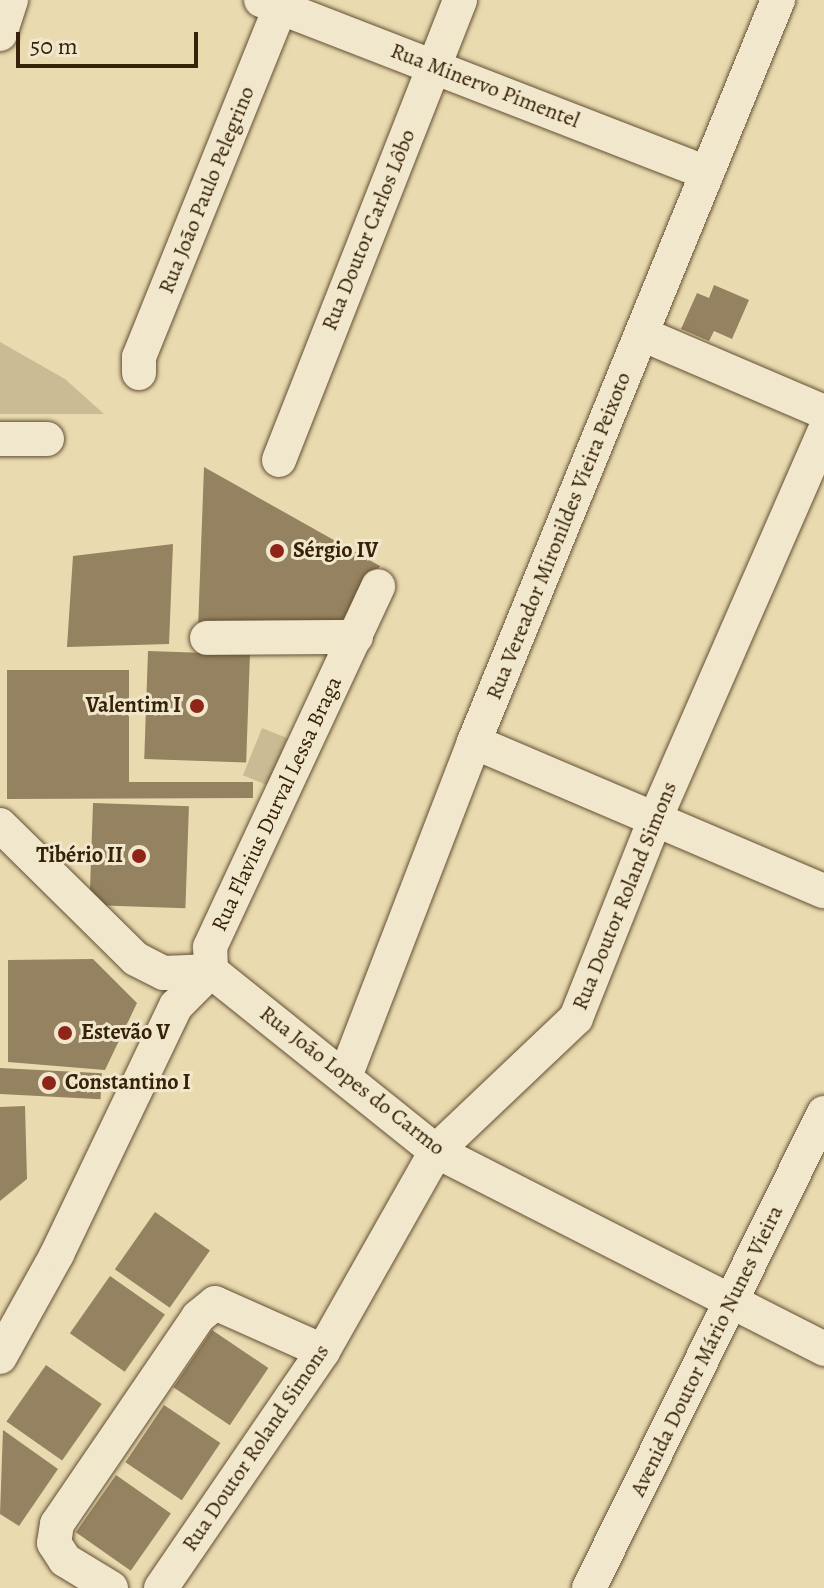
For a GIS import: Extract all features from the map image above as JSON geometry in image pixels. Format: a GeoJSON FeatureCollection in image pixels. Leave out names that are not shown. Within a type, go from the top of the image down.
{"type":"FeatureCollection","features":[{"type":"Feature","properties":{"kind":"street"},"geometry":{"type":"LineString","coordinates":[[0,34],[11,0]]}},
{"type":"Feature","properties":{"kind":"street","name":"Rua Doutor Carlos Lôbo"},"geometry":{"type":"LineString","coordinates":[[279,460],[460,0]]}},
{"type":"Feature","properties":{"kind":"street","name":"Rua Vereador Mironildes Vieira Peixoto"},"geometry":{"type":"LineString","coordinates":[[346,1074],[474,742],[778,0]]}},
{"type":"Feature","properties":{"kind":"street","name":"Rua Minervo Pimentel"},"geometry":{"type":"LineString","coordinates":[[271,4],[707,173]]}},
{"type":"Feature","properties":{"kind":"street","name":"Rua João Paulo Pelegrino"},"geometry":{"type":"LineString","coordinates":[[139,373],[139,357],[271,4]]}},
{"type":"Feature","properties":{"kind":"street"},"geometry":{"type":"LineString","coordinates":[[642,334],[824,412]]}},
{"type":"Feature","properties":{"kind":"street","name":"Rua Doutor Roland Simons"},"geometry":{"type":"LineString","coordinates":[[161,1588],[323,1351],[436,1151],[576,1018],[655,819],[824,432]]}},
{"type":"Feature","properties":{"kind":"street"},"geometry":{"type":"LineString","coordinates":[[0,439],[47,439]]}},
{"type":"Feature","properties":{"kind":"street","name":"Rua Flavius Durval Lessa Braga"},"geometry":{"type":"LineString","coordinates":[[211,971],[210,947],[378,586]]}},
{"type":"Feature","properties":{"kind":"street"},"geometry":{"type":"LineString","coordinates":[[207,638],[356,637]]}},
{"type":"Feature","properties":{"kind":"street"},"geometry":{"type":"LineString","coordinates":[[474,742],[824,891]]}},
{"type":"Feature","properties":{"kind":"street"},"geometry":{"type":"LineString","coordinates":[[0,825],[144,964],[164,973],[211,971]]}},
{"type":"Feature","properties":{"kind":"street"},"geometry":{"type":"LineString","coordinates":[[0,1357],[57,1254],[176,1006],[211,971]]}},
{"type":"Feature","properties":{"kind":"street","name":"Rua João Lopes do Carmo"},"geometry":{"type":"LineString","coordinates":[[211,971],[346,1074],[436,1151],[732,1305],[824,1349]]}},
{"type":"Feature","properties":{"kind":"street","name":"Avenida Doutor Mário Nunes Vieira"},"geometry":{"type":"LineString","coordinates":[[589,1588],[732,1305],[824,1113]]}},
{"type":"Feature","properties":{"kind":"street"},"geometry":{"type":"LineString","coordinates":[[111,1588],[65,1560],[54,1543],[57,1524],[198,1317],[215,1303],[323,1351]]}},
{"type":"Feature","properties":{"kind":"shaded area"},"geometry":{"type":"Polygon","coordinates":[[[0,342],[65,379],[104,414],[0,414],[0,342]]]}},
{"type":"Feature","properties":{"kind":"shaded area"},"geometry":{"type":"Polygon","coordinates":[[[262,728],[287,738],[268,785],[243,775],[262,728]]]}},
{"type":"Feature","properties":{"kind":"building"},"geometry":{"type":"Polygon","coordinates":[[[714,285],[749,300],[732,339],[714,331],[709,341],[681,329],[697,293],[709,298],[714,285]]]}},
{"type":"Feature","properties":{"kind":"building","name":"Sérgio IV"},"geometry":{"type":"Polygon","coordinates":[[[204,467],[380,566],[343,631],[198,629],[204,467]]]}},
{"type":"Feature","properties":{"kind":"building"},"geometry":{"type":"Polygon","coordinates":[[[173,544],[169,644],[67,647],[73,556],[173,544]]]}},
{"type":"Feature","properties":{"kind":"building","name":"Valentim I"},"geometry":{"type":"Polygon","coordinates":[[[148,651],[250,655],[246,762],[144,759],[148,651]]]}},
{"type":"Feature","properties":{"kind":"building"},"geometry":{"type":"Polygon","coordinates":[[[7,670],[129,670],[129,782],[253,782],[253,798],[7,799],[7,670]]]}},
{"type":"Feature","properties":{"kind":"building","name":"Tibério II"},"geometry":{"type":"Polygon","coordinates":[[[93,803],[189,806],[185,908],[89,905],[93,803]]]}},
{"type":"Feature","properties":{"kind":"building","name":"Estevão V"},"geometry":{"type":"Polygon","coordinates":[[[93,959],[137,1003],[105,1070],[8,1062],[8,960],[93,959]]]}},
{"type":"Feature","properties":{"kind":"building","name":"Constantino I"},"geometry":{"type":"Polygon","coordinates":[[[0,1068],[102,1073],[100,1099],[0,1094],[0,1068]]]}},
{"type":"Feature","properties":{"kind":"building"},"geometry":{"type":"Polygon","coordinates":[[[25,1106],[27,1179],[0,1201],[0,1107],[25,1106]]]}},
{"type":"Feature","properties":{"kind":"building"},"geometry":{"type":"Polygon","coordinates":[[[155,1212],[210,1250],[170,1308],[115,1269],[155,1212]]]}},
{"type":"Feature","properties":{"kind":"building"},"geometry":{"type":"Polygon","coordinates":[[[110,1276],[165,1314],[125,1372],[70,1333],[110,1276]]]}},
{"type":"Feature","properties":{"kind":"building"},"geometry":{"type":"Polygon","coordinates":[[[212,1330],[268,1368],[230,1425],[173,1387],[212,1330]]]}},
{"type":"Feature","properties":{"kind":"building"},"geometry":{"type":"Polygon","coordinates":[[[46,1365],[102,1404],[62,1461],[6,1422],[46,1365]]]}},
{"type":"Feature","properties":{"kind":"building"},"geometry":{"type":"Polygon","coordinates":[[[164,1405],[220,1443],[182,1500],[125,1462],[164,1405]]]}},
{"type":"Feature","properties":{"kind":"building"},"geometry":{"type":"Polygon","coordinates":[[[3,1430],[58,1469],[19,1526],[0,1514],[3,1430]]]}},
{"type":"Feature","properties":{"kind":"building"},"geometry":{"type":"Polygon","coordinates":[[[116,1475],[171,1513],[131,1571],[76,1532],[116,1475]]]}},
{"type":"Feature","properties":{"kind":"place","name":"Sérgio IV"},"geometry":{"type":"Point","coordinates":[277,551]}},
{"type":"Feature","properties":{"kind":"place","name":"Valentim I"},"geometry":{"type":"Point","coordinates":[197,706]}},
{"type":"Feature","properties":{"kind":"place","name":"Tibério II"},"geometry":{"type":"Point","coordinates":[139,856]}},
{"type":"Feature","properties":{"kind":"place","name":"Estevão V"},"geometry":{"type":"Point","coordinates":[65,1033]}},
{"type":"Feature","properties":{"kind":"place","name":"Constantino I"},"geometry":{"type":"Point","coordinates":[49,1083]}}]}
